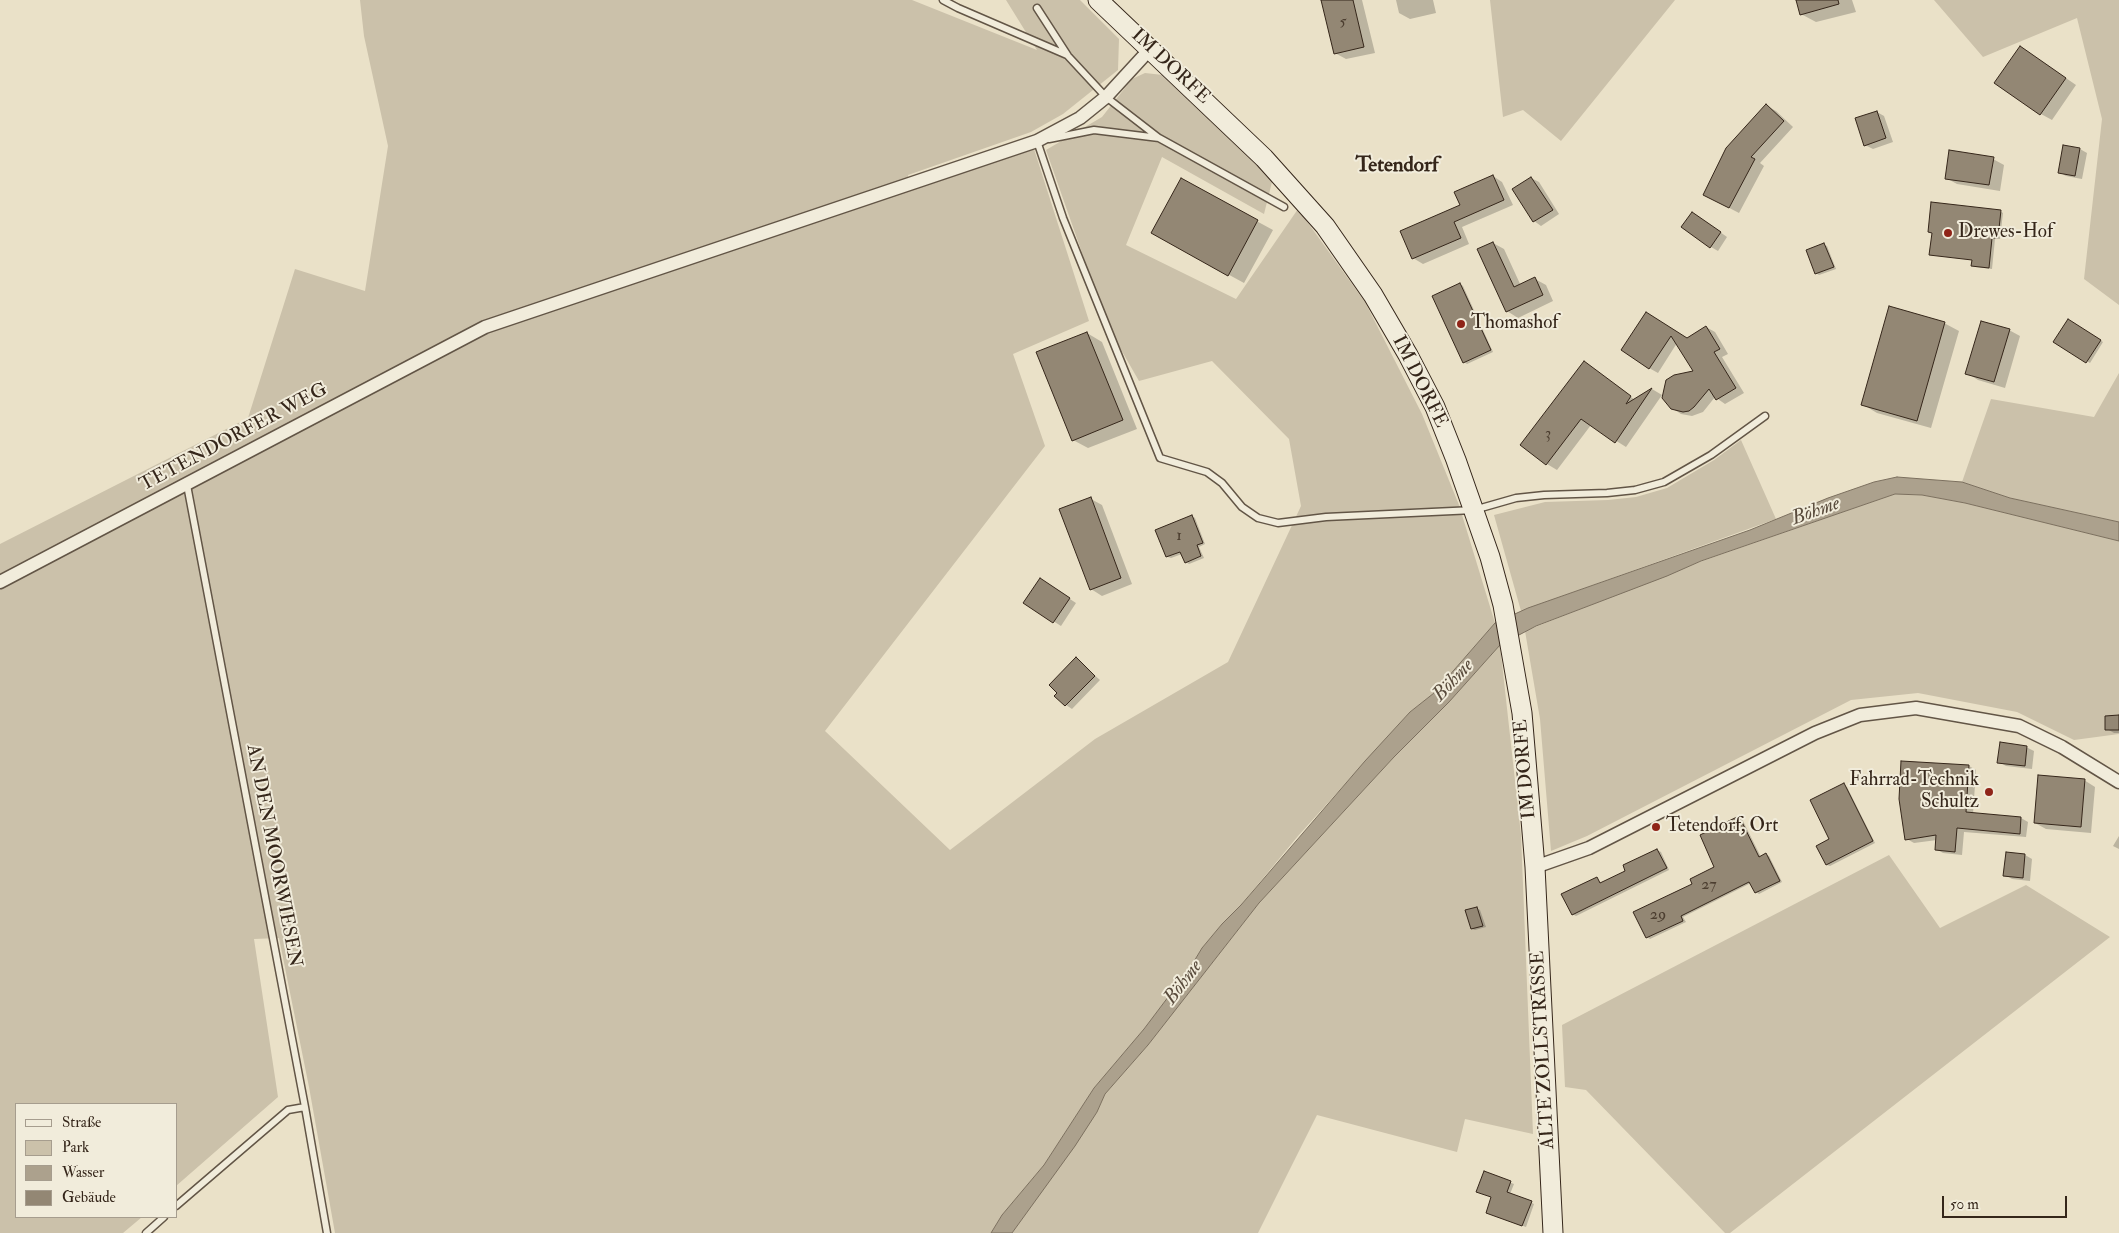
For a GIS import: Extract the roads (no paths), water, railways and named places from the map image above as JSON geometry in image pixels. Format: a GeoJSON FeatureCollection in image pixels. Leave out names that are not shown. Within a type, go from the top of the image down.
{"type":"FeatureCollection","features":[{"type":"Feature","properties":{"kind":"street","name":"IM DORFE"},"geometry":{"type":"LineString","coordinates":[[1098,0],[1264,158],[1325,226],[1373,294],[1435,407],[1490,557],[1512,650],[1522,713],[1535,867]]}},
{"type":"Feature","properties":{"kind":"street","name":"TETENDORFER WEG"},"geometry":{"type":"LineString","coordinates":[[0,582],[486,327],[1037,141],[1080,118],[1106,97],[1150,48]]}},
{"type":"Feature","properties":{"kind":"street"},"geometry":{"type":"LineString","coordinates":[[1535,867],[1589,848],[1815,733],[1860,715],[1916,708],[2019,726],[2062,747],[2119,782]]}},
{"type":"Feature","properties":{"kind":"street","name":"ALTE ZOLLSTRASSE"},"geometry":{"type":"LineString","coordinates":[[1535,867],[1553,1233]]}},
{"type":"Feature","properties":{"kind":"lane"},"geometry":{"type":"LineString","coordinates":[[943,0],[1068,56]]}},
{"type":"Feature","properties":{"kind":"lane"},"geometry":{"type":"LineString","coordinates":[[1037,8],[1068,56],[1106,97],[1159,138],[1284,206]]}},
{"type":"Feature","properties":{"kind":"lane"},"geometry":{"type":"LineString","coordinates":[[1159,138],[1094,130],[1037,141],[1064,218],[1160,458],[1207,472],[1222,483],[1242,507],[1258,518],[1278,523],[1326,517],[1474,510],[1516,498],[1635,490],[1664,482],[1711,455],[1765,416]]}},
{"type":"Feature","properties":{"kind":"lane","name":"AN DEN MOORWIESEN"},"geometry":{"type":"LineString","coordinates":[[186,485],[305,1107],[327,1233]]}},
{"type":"Feature","properties":{"kind":"lane"},"geometry":{"type":"LineString","coordinates":[[178,1204],[288,1110],[305,1107]]}},
{"type":"Feature","properties":{"kind":"lane"},"geometry":{"type":"LineString","coordinates":[[146,1233],[163,1218]]}},
{"type":"Feature","properties":{"kind":"water","name":"Böhme"},"geometry":{"type":"Polygon","coordinates":[[[1897,477],[1962,482],[2010,498],[2119,522],[2119,541],[1965,503],[1922,495],[1895,494],[1701,561],[1536,626],[1500,645],[1449,702],[1394,757],[1259,903],[1148,1045],[1105,1094],[1097,1112],[1075,1146],[1012,1233],[991,1233],[1002,1215],[1044,1165],[1094,1088],[1144,1029],[1190,968],[1202,948],[1365,761],[1410,712],[1434,693],[1495,623],[1528,608],[1750,530],[1828,498],[1874,482],[1897,477]]]}},
{"type":"Feature","properties":{"kind":"place","name":"Drewes-Hof"},"geometry":{"type":"Point","coordinates":[1948,233]}},
{"type":"Feature","properties":{"kind":"place","name":"Thomashof"},"geometry":{"type":"Point","coordinates":[1461,324]}},
{"type":"Feature","properties":{"kind":"place","name":"Fahrrad-Technik Schultz"},"geometry":{"type":"Point","coordinates":[1989,792]}},
{"type":"Feature","properties":{"kind":"place","name":"Tetendorf, Ort"},"geometry":{"type":"Point","coordinates":[1656,827]}},
{"type":"Feature","properties":{"kind":"district","name":"Tetendorf"},"geometry":{"type":"Point","coordinates":[1397,166]}}]}
